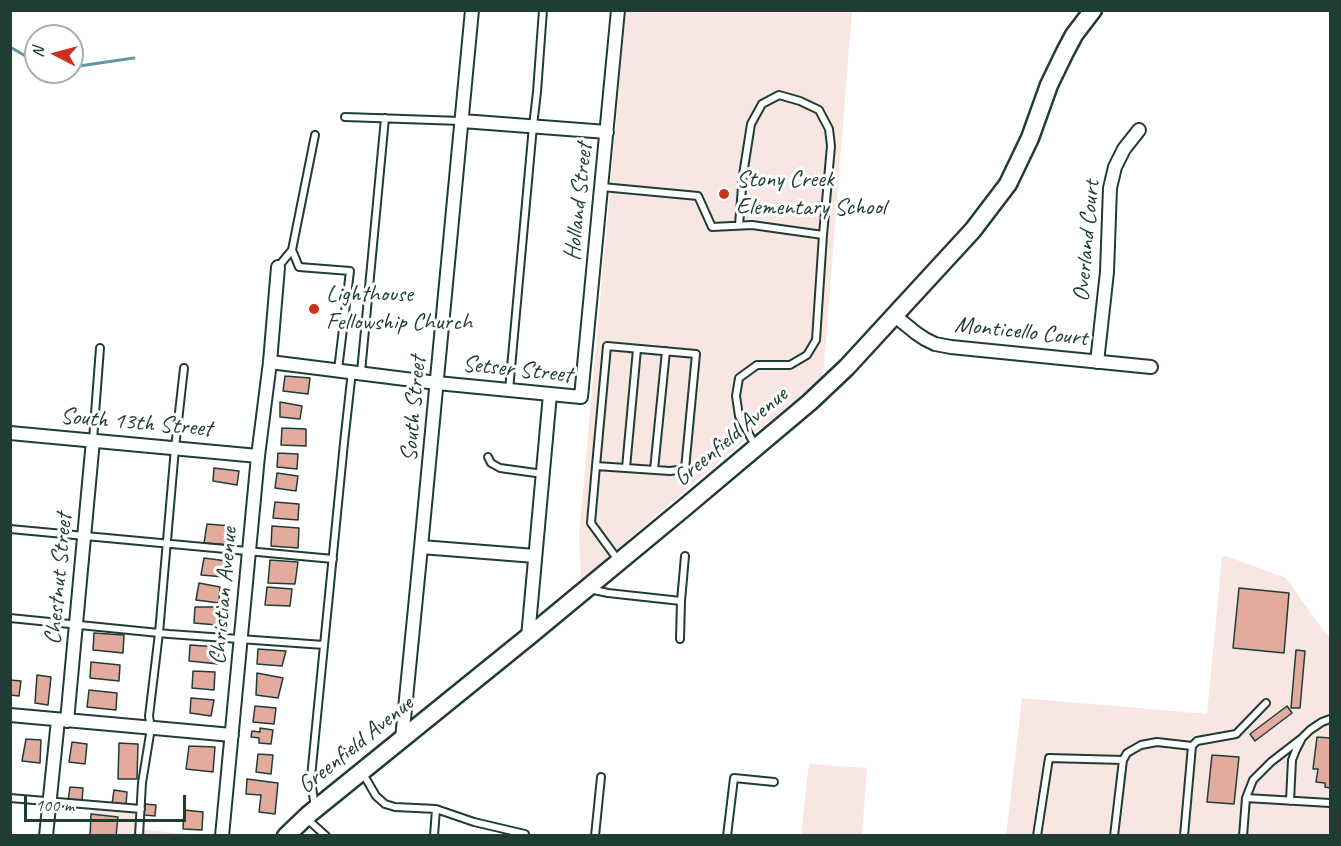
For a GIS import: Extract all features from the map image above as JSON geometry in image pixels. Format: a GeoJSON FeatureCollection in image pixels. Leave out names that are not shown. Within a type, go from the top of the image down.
{"type":"FeatureCollection","features":[{"type":"Feature","properties":{"kind":"main road","name":"Greenfield Avenue"},"geometry":{"type":"LineString","coordinates":[[286,836],[310,813],[528,637],[756,447],[847,367],[973,230],[1008,184],[1030,138],[1065,52],[1074,35],[1093,10]]}},
{"type":"Feature","properties":{"kind":"main road","name":"Greenfield Avenue"},"geometry":{"type":"LineString","coordinates":[[275,836],[310,813]]}},
{"type":"Feature","properties":{"kind":"street","name":"South Street"},"geometry":{"type":"LineString","coordinates":[[402,739],[472,10]]}},
{"type":"Feature","properties":{"kind":"street","name":"Holland Street"},"geometry":{"type":"LineString","coordinates":[[581,397],[618,10]]}},
{"type":"Feature","properties":{"kind":"street"},"geometry":{"type":"LineString","coordinates":[[462,121],[607,132]]}},
{"type":"Feature","properties":{"kind":"street","name":"Overland Court"},"geometry":{"type":"LineString","coordinates":[[1097,362],[1107,272],[1110,189],[1115,166],[1124,149],[1139,130]]}},
{"type":"Feature","properties":{"kind":"street","name":"Christian Avenue"},"geometry":{"type":"LineString","coordinates":[[222,836],[278,267]]}},
{"type":"Feature","properties":{"kind":"street","name":"Monticello Court"},"geometry":{"type":"LineString","coordinates":[[895,316],[926,339],[951,348],[1151,367]]}},
{"type":"Feature","properties":{"kind":"street","name":"Setser Street"},"geometry":{"type":"LineString","coordinates":[[270,362],[437,383],[581,397]]}},
{"type":"Feature","properties":{"kind":"street"},"geometry":{"type":"LineString","coordinates":[[528,637],[550,394]]}},
{"type":"Feature","properties":{"kind":"street","name":"South 13th Street"},"geometry":{"type":"LineString","coordinates":[[11,437],[93,440],[258,456]]}},
{"type":"Feature","properties":{"kind":"street","name":"Chestnut Street"},"geometry":{"type":"LineString","coordinates":[[46,836],[49,801],[76,625],[93,440]]}},
{"type":"Feature","properties":{"kind":"street"},"geometry":{"type":"LineString","coordinates":[[421,548],[535,556]]}},
{"type":"Feature","properties":{"kind":"street"},"geometry":{"type":"LineString","coordinates":[[10,715],[232,735]]}},
{"type":"Feature","properties":{"kind":"lane"},"geometry":{"type":"LineString","coordinates":[[509,390],[543,10]]}},
{"type":"Feature","properties":{"kind":"lane"},"geometry":{"type":"LineString","coordinates":[[739,225],[743,175],[751,124],[762,104],[779,95],[819,110],[829,129],[831,146],[816,340],[807,355],[790,365],[757,365],[740,378],[736,396],[739,416],[756,447]]}},
{"type":"Feature","properties":{"kind":"lane"},"geometry":{"type":"LineString","coordinates":[[345,117],[462,121]]}},
{"type":"Feature","properties":{"kind":"lane"},"geometry":{"type":"LineString","coordinates":[[326,836],[310,813],[312,767],[344,443],[356,372],[385,118]]}},
{"type":"Feature","properties":{"kind":"lane"},"geometry":{"type":"LineString","coordinates":[[278,267],[292,250],[315,135]]}},
{"type":"Feature","properties":{"kind":"lane"},"geometry":{"type":"LineString","coordinates":[[602,187],[698,196],[712,227],[752,225],[823,235]]}},
{"type":"Feature","properties":{"kind":"lane"},"geometry":{"type":"LineString","coordinates":[[292,250],[299,267],[350,271],[338,370]]}},
{"type":"Feature","properties":{"kind":"lane"},"geometry":{"type":"LineString","coordinates":[[596,466],[670,471],[685,469],[696,354],[607,346],[596,466],[591,523],[618,561]]}},
{"type":"Feature","properties":{"kind":"lane"},"geometry":{"type":"LineString","coordinates":[[93,440],[100,348]]}},
{"type":"Feature","properties":{"kind":"lane"},"geometry":{"type":"LineString","coordinates":[[626,468],[637,349]]}},
{"type":"Feature","properties":{"kind":"lane"},"geometry":{"type":"LineString","coordinates":[[654,470],[666,351]]}},
{"type":"Feature","properties":{"kind":"lane"},"geometry":{"type":"LineString","coordinates":[[139,836],[143,775],[151,728],[149,716],[184,368]]}},
{"type":"Feature","properties":{"kind":"lane"},"geometry":{"type":"LineString","coordinates":[[488,457],[491,463],[500,468],[543,474]]}},
{"type":"Feature","properties":{"kind":"lane"},"geometry":{"type":"LineString","coordinates":[[10,529],[333,559]]}},
{"type":"Feature","properties":{"kind":"lane"},"geometry":{"type":"LineString","coordinates":[[680,639],[685,556]]}},
{"type":"Feature","properties":{"kind":"lane"},"geometry":{"type":"LineString","coordinates":[[585,589],[681,601]]}},
{"type":"Feature","properties":{"kind":"lane"},"geometry":{"type":"LineString","coordinates":[[10,618],[159,633],[324,645]]}},
{"type":"Feature","properties":{"kind":"lane"},"geometry":{"type":"LineString","coordinates":[[1184,836],[1192,746],[1197,741],[1236,734],[1266,703]]}},
{"type":"Feature","properties":{"kind":"lane"},"geometry":{"type":"LineString","coordinates":[[1243,836],[1246,798],[1253,780],[1310,730],[1330,719]]}},
{"type":"Feature","properties":{"kind":"lane"},"geometry":{"type":"LineString","coordinates":[[1290,801],[1292,760],[1302,738]]}},
{"type":"Feature","properties":{"kind":"lane"},"geometry":{"type":"LineString","coordinates":[[1114,836],[1123,760],[1127,753],[1141,745],[1157,742],[1192,746]]}},
{"type":"Feature","properties":{"kind":"lane"},"geometry":{"type":"LineString","coordinates":[[1037,836],[1049,758],[1123,760]]}},
{"type":"Feature","properties":{"kind":"lane"},"geometry":{"type":"LineString","coordinates":[[362,771],[376,796],[385,804],[395,807],[436,809],[474,822],[525,834],[525,836]]}},
{"type":"Feature","properties":{"kind":"lane"},"geometry":{"type":"LineString","coordinates":[[594,836],[602,777]]}},
{"type":"Feature","properties":{"kind":"lane"},"geometry":{"type":"LineString","coordinates":[[727,836],[734,778],[774,782]]}},
{"type":"Feature","properties":{"kind":"lane"},"geometry":{"type":"LineString","coordinates":[[10,798],[141,809]]}},
{"type":"Feature","properties":{"kind":"lane"},"geometry":{"type":"LineString","coordinates":[[1246,798],[1330,803]]}},
{"type":"Feature","properties":{"kind":"lane"},"geometry":{"type":"LineString","coordinates":[[434,836],[436,809]]}},
{"type":"Feature","properties":{"kind":"shaded area","name":"Stony Creek Elementary School"},"geometry":{"type":"Polygon","coordinates":[[[626,11],[852,11],[823,377],[813,390],[789,405],[734,449],[581,580],[579,536],[626,11]]]}},
{"type":"Feature","properties":{"kind":"shaded area"},"geometry":{"type":"Polygon","coordinates":[[[1226,556],[1286,578],[1330,637],[1330,835],[1006,836],[1022,698],[1207,714],[1222,557],[1226,556]]]}},
{"type":"Feature","properties":{"kind":"shaded area"},"geometry":{"type":"Polygon","coordinates":[[[809,764],[867,768],[862,835],[801,835],[809,764]]]}},
{"type":"Feature","properties":{"kind":"shaded area"},"geometry":{"type":"Polygon","coordinates":[[[91,808],[137,812],[136,829],[207,836],[89,836],[91,808]]]}},
{"type":"Feature","properties":{"kind":"building"},"geometry":{"type":"Polygon","coordinates":[[[285,376],[310,378],[308,394],[283,391],[285,376]]]}},
{"type":"Feature","properties":{"kind":"building"},"geometry":{"type":"Polygon","coordinates":[[[280,402],[302,406],[300,419],[280,417],[280,402]]]}},
{"type":"Feature","properties":{"kind":"building"},"geometry":{"type":"Polygon","coordinates":[[[282,428],[306,429],[306,446],[281,445],[282,428]]]}},
{"type":"Feature","properties":{"kind":"building"},"geometry":{"type":"Polygon","coordinates":[[[278,453],[298,454],[297,469],[277,467],[278,453]]]}},
{"type":"Feature","properties":{"kind":"building"},"geometry":{"type":"Polygon","coordinates":[[[214,468],[239,471],[237,485],[213,481],[214,468]]]}},
{"type":"Feature","properties":{"kind":"building"},"geometry":{"type":"Polygon","coordinates":[[[277,473],[298,476],[296,491],[275,488],[277,473]]]}},
{"type":"Feature","properties":{"kind":"building"},"geometry":{"type":"Polygon","coordinates":[[[275,502],[299,504],[298,520],[273,518],[275,502]]]}},
{"type":"Feature","properties":{"kind":"building"},"geometry":{"type":"Polygon","coordinates":[[[207,524],[232,526],[230,545],[204,543],[207,524]]]}},
{"type":"Feature","properties":{"kind":"building"},"geometry":{"type":"Polygon","coordinates":[[[272,526],[299,528],[298,548],[271,546],[272,526]]]}},
{"type":"Feature","properties":{"kind":"building"},"geometry":{"type":"Polygon","coordinates":[[[204,558],[227,561],[225,577],[201,575],[204,558]]]}},
{"type":"Feature","properties":{"kind":"building"},"geometry":{"type":"Polygon","coordinates":[[[270,560],[298,562],[295,584],[268,583],[270,560]]]}},
{"type":"Feature","properties":{"kind":"building"},"geometry":{"type":"Polygon","coordinates":[[[199,583],[220,587],[219,603],[196,600],[199,583]]]}},
{"type":"Feature","properties":{"kind":"building"},"geometry":{"type":"Polygon","coordinates":[[[267,587],[292,589],[290,606],[265,605],[267,587]]]}},
{"type":"Feature","properties":{"kind":"building"},"geometry":{"type":"Polygon","coordinates":[[[1239,588],[1289,593],[1284,653],[1233,648],[1239,588]]]}},
{"type":"Feature","properties":{"kind":"building"},"geometry":{"type":"Polygon","coordinates":[[[195,607],[219,607],[217,625],[194,623],[195,607]]]}},
{"type":"Feature","properties":{"kind":"building"},"geometry":{"type":"Polygon","coordinates":[[[94,633],[124,635],[123,653],[93,650],[94,633]]]}},
{"type":"Feature","properties":{"kind":"building"},"geometry":{"type":"Polygon","coordinates":[[[190,645],[219,647],[218,664],[189,661],[190,645]]]}},
{"type":"Feature","properties":{"kind":"building"},"geometry":{"type":"Polygon","coordinates":[[[258,649],[286,651],[282,666],[257,664],[258,649]]]}},
{"type":"Feature","properties":{"kind":"building"},"geometry":{"type":"Polygon","coordinates":[[[1296,650],[1305,651],[1300,708],[1291,708],[1296,650]]]}},
{"type":"Feature","properties":{"kind":"building"},"geometry":{"type":"Polygon","coordinates":[[[91,662],[120,665],[119,681],[90,678],[91,662]]]}},
{"type":"Feature","properties":{"kind":"building"},"geometry":{"type":"Polygon","coordinates":[[[193,671],[215,672],[214,690],[192,688],[193,671]]]}},
{"type":"Feature","properties":{"kind":"building"},"geometry":{"type":"Polygon","coordinates":[[[257,673],[283,678],[278,698],[256,695],[257,673]]]}},
{"type":"Feature","properties":{"kind":"building"},"geometry":{"type":"Polygon","coordinates":[[[37,675],[51,677],[48,705],[35,703],[37,675]]]}},
{"type":"Feature","properties":{"kind":"building"},"geometry":{"type":"Polygon","coordinates":[[[10,680],[21,681],[19,696],[10,695],[10,680]]]}},
{"type":"Feature","properties":{"kind":"building"},"geometry":{"type":"Polygon","coordinates":[[[89,690],[117,693],[116,710],[87,707],[89,690]]]}},
{"type":"Feature","properties":{"kind":"building"},"geometry":{"type":"Polygon","coordinates":[[[191,698],[214,700],[211,716],[190,713],[191,698]]]}},
{"type":"Feature","properties":{"kind":"building"},"geometry":{"type":"Polygon","coordinates":[[[255,706],[276,708],[274,724],[253,722],[255,706]]]}},
{"type":"Feature","properties":{"kind":"building"},"geometry":{"type":"Polygon","coordinates":[[[1287,706],[1292,713],[1255,741],[1250,734],[1287,706]]]}},
{"type":"Feature","properties":{"kind":"building"},"geometry":{"type":"Polygon","coordinates":[[[260,728],[273,730],[271,744],[259,743],[259,738],[251,737],[252,731],[260,732],[260,728]]]}},
{"type":"Feature","properties":{"kind":"building"},"geometry":{"type":"Polygon","coordinates":[[[1317,737],[1330,738],[1330,788],[1325,787],[1325,783],[1316,782],[1318,769],[1313,769],[1317,737]]]}},
{"type":"Feature","properties":{"kind":"building"},"geometry":{"type":"Polygon","coordinates":[[[26,739],[41,740],[40,763],[22,761],[26,739]]]}},
{"type":"Feature","properties":{"kind":"building"},"geometry":{"type":"Polygon","coordinates":[[[72,742],[87,744],[85,764],[69,762],[72,742]]]}},
{"type":"Feature","properties":{"kind":"building"},"geometry":{"type":"Polygon","coordinates":[[[119,743],[138,744],[137,779],[118,779],[119,743]]]}},
{"type":"Feature","properties":{"kind":"building"},"geometry":{"type":"Polygon","coordinates":[[[189,746],[215,747],[213,772],[186,769],[189,746]]]}},
{"type":"Feature","properties":{"kind":"building"},"geometry":{"type":"Polygon","coordinates":[[[258,754],[273,755],[271,774],[256,772],[258,754]]]}},
{"type":"Feature","properties":{"kind":"building"},"geometry":{"type":"Polygon","coordinates":[[[1212,755],[1239,757],[1234,804],[1207,802],[1212,755]]]}},
{"type":"Feature","properties":{"kind":"building"},"geometry":{"type":"Polygon","coordinates":[[[247,779],[278,783],[275,814],[259,812],[261,795],[246,794],[247,779]]]}},
{"type":"Feature","properties":{"kind":"building"},"geometry":{"type":"Polygon","coordinates":[[[70,787],[83,788],[82,802],[68,801],[70,787]]]}},
{"type":"Feature","properties":{"kind":"building"},"geometry":{"type":"Polygon","coordinates":[[[114,790],[127,792],[126,805],[112,804],[114,790]]]}},
{"type":"Feature","properties":{"kind":"building"},"geometry":{"type":"Polygon","coordinates":[[[145,804],[156,805],[155,816],[144,815],[145,804]]]}},
{"type":"Feature","properties":{"kind":"building"},"geometry":{"type":"Polygon","coordinates":[[[184,810],[203,812],[202,830],[183,829],[184,810]]]}},
{"type":"Feature","properties":{"kind":"building"},"geometry":{"type":"Polygon","coordinates":[[[91,814],[118,817],[116,836],[90,836],[91,814]]]}},
{"type":"Feature","properties":{"kind":"waterway"},"geometry":{"type":"LineString","coordinates":[[10,47],[24,55]]}},
{"type":"Feature","properties":{"kind":"waterway"},"geometry":{"type":"LineString","coordinates":[[84,65],[134,58]]}},
{"type":"Feature","properties":{"kind":"place","name":"Stony Creek Elementary School"},"geometry":{"type":"Point","coordinates":[724,194]}},
{"type":"Feature","properties":{"kind":"place","name":"Lighthouse Fellowship Church"},"geometry":{"type":"Point","coordinates":[314,309]}}]}
